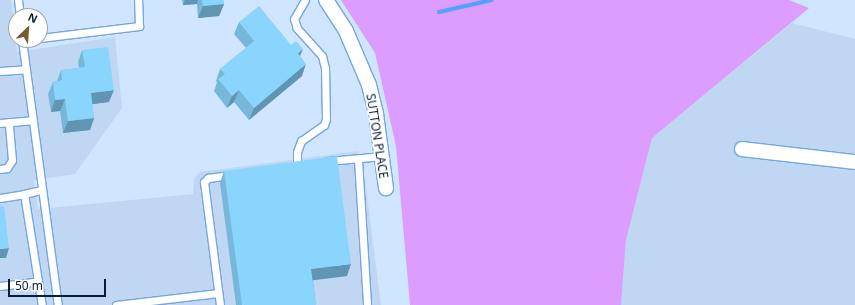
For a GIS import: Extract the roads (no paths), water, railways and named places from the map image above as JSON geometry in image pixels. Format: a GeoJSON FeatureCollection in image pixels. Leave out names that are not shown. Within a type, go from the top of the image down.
{"type":"FeatureCollection","features":[{"type":"Feature","properties":{"kind":"street","name":"SUTTON PLACE"},"geometry":{"type":"LineString","coordinates":[[326,0],[346,30],[359,56],[376,114],[383,156],[386,188]]}},
{"type":"Feature","properties":{"kind":"street"},"geometry":{"type":"LineString","coordinates":[[742,149],[855,162]]}},
{"type":"Feature","properties":{"kind":"lane"},"geometry":{"type":"LineString","coordinates":[[48,37],[139,26],[138,0]]}},
{"type":"Feature","properties":{"kind":"lane"},"geometry":{"type":"LineString","coordinates":[[297,166],[296,152],[301,141],[324,125],[326,119],[325,68],[322,56],[297,28],[294,18],[305,0]]}},
{"type":"Feature","properties":{"kind":"lane"},"geometry":{"type":"LineString","coordinates":[[24,48],[32,120],[58,305]]}},
{"type":"Feature","properties":{"kind":"lane"},"geometry":{"type":"LineString","coordinates":[[0,70],[26,69]]}},
{"type":"Feature","properties":{"kind":"lane"},"geometry":{"type":"LineString","coordinates":[[0,123],[32,120]]}},
{"type":"Feature","properties":{"kind":"lane"},"geometry":{"type":"LineString","coordinates":[[0,169],[7,168],[12,160],[9,122]]}},
{"type":"Feature","properties":{"kind":"lane"},"geometry":{"type":"LineString","coordinates":[[319,162],[358,160],[383,156]]}},
{"type":"Feature","properties":{"kind":"lane"},"geometry":{"type":"LineString","coordinates":[[358,160],[366,305]]}},
{"type":"Feature","properties":{"kind":"lane"},"geometry":{"type":"LineString","coordinates":[[220,305],[204,182],[208,178],[237,174]]}},
{"type":"Feature","properties":{"kind":"lane"},"geometry":{"type":"LineString","coordinates":[[0,198],[42,190]]}},
{"type":"Feature","properties":{"kind":"lane"},"geometry":{"type":"LineString","coordinates":[[24,194],[42,305]]}},
{"type":"Feature","properties":{"kind":"lane"},"geometry":{"type":"LineString","coordinates":[[0,286],[38,281]]}},
{"type":"Feature","properties":{"kind":"lane"},"geometry":{"type":"LineString","coordinates":[[116,305],[218,293]]}},
{"type":"Feature","properties":{"kind":"waterway"},"geometry":{"type":"LineString","coordinates":[[439,12],[492,0]]}}]}
